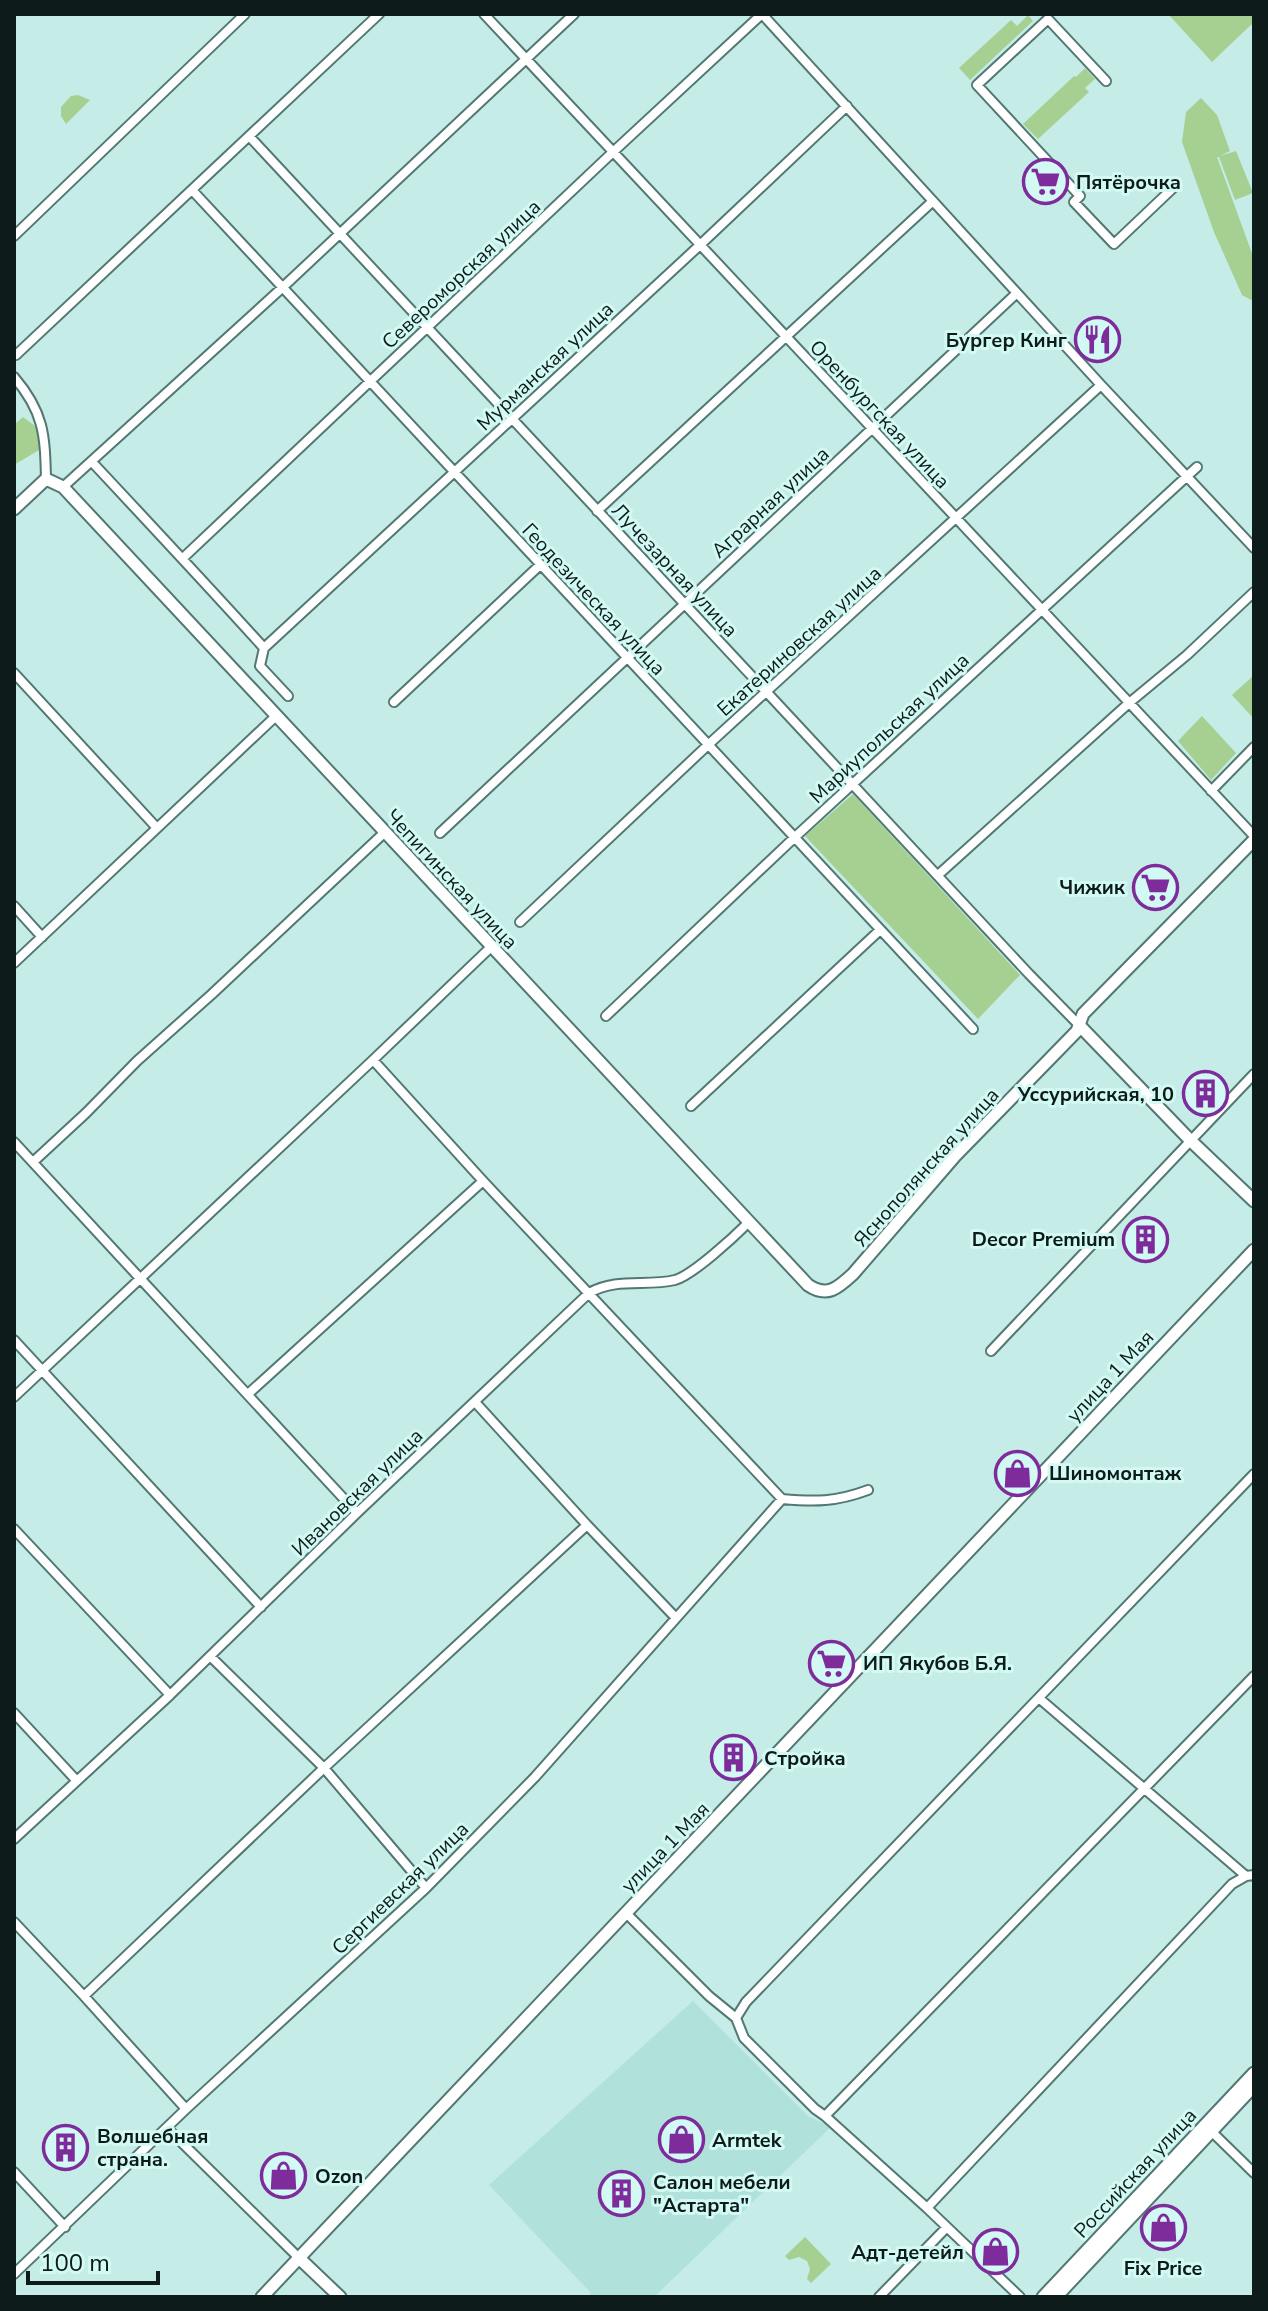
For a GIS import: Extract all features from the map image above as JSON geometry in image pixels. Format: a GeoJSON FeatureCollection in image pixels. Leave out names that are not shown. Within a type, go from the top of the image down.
{"type":"FeatureCollection","features":[{"type":"Feature","properties":{"kind":"street"},"geometry":{"type":"LineString","coordinates":[[14,236],[245,14]]}},
{"type":"Feature","properties":{"kind":"street"},"geometry":{"type":"LineString","coordinates":[[16,355],[379,14]]}},
{"type":"Feature","properties":{"kind":"street","name":"Оренбургская улица"},"geometry":{"type":"LineString","coordinates":[[484,14],[1254,838]]}},
{"type":"Feature","properties":{"kind":"street"},"geometry":{"type":"LineString","coordinates":[[46,479],[63,487],[92,462],[574,14]]}},
{"type":"Feature","properties":{"kind":"street"},"geometry":{"type":"LineString","coordinates":[[762,14],[1254,548]]}},
{"type":"Feature","properties":{"kind":"street","name":"Североморская улица"},"geometry":{"type":"LineString","coordinates":[[183,558],[762,14]]}},
{"type":"Feature","properties":{"kind":"street"},"geometry":{"type":"LineString","coordinates":[[1106,81],[1048,19],[977,85],[1080,196],[1074,202],[1114,244],[1174,187]]}},
{"type":"Feature","properties":{"kind":"street","name":"Мурманская улица"},"geometry":{"type":"LineString","coordinates":[[264,648],[847,106]]}},
{"type":"Feature","properties":{"kind":"street","name":"Лучезарная улица"},"geometry":{"type":"LineString","coordinates":[[249,136],[1079,1025]]}},
{"type":"Feature","properties":{"kind":"street","name":"Геодезическая улица"},"geometry":{"type":"LineString","coordinates":[[192,190],[973,1029]]}},
{"type":"Feature","properties":{"kind":"street"},"geometry":{"type":"LineString","coordinates":[[597,511],[933,201]]}},
{"type":"Feature","properties":{"kind":"street","name":"Аграрная улица"},"geometry":{"type":"LineString","coordinates":[[440,833],[1017,293]]}},
{"type":"Feature","properties":{"kind":"street"},"geometry":{"type":"LineString","coordinates":[[14,377],[38,412],[45,448],[46,479],[14,509]]}},
{"type":"Feature","properties":{"kind":"street","name":"Екатериновская улица"},"geometry":{"type":"LineString","coordinates":[[520,922],[709,744],[1101,385]]}},
{"type":"Feature","properties":{"kind":"street"},"geometry":{"type":"LineString","coordinates":[[92,462],[264,648],[260,666],[288,696]]}},
{"type":"Feature","properties":{"kind":"street","name":"Мариупольская улица"},"geometry":{"type":"LineString","coordinates":[[606,1016],[852,784],[1197,467]]}},
{"type":"Feature","properties":{"kind":"street","name":"Чепигинская улица"},"geometry":{"type":"LineString","coordinates":[[63,487],[817,1292]]}},
{"type":"Feature","properties":{"kind":"street"},"geometry":{"type":"LineString","coordinates":[[394,702],[540,565]]}},
{"type":"Feature","properties":{"kind":"street"},"geometry":{"type":"LineString","coordinates":[[938,875],[1254,592]]}},
{"type":"Feature","properties":{"kind":"street"},"geometry":{"type":"LineString","coordinates":[[14,673],[157,828]]}},
{"type":"Feature","properties":{"kind":"street"},"geometry":{"type":"LineString","coordinates":[[14,963],[276,716]]}},
{"type":"Feature","properties":{"kind":"street"},"geometry":{"type":"LineString","coordinates":[[1211,791],[1254,747]]}},
{"type":"Feature","properties":{"kind":"street"},"geometry":{"type":"LineString","coordinates":[[33,1162],[137,1061],[384,833]]}},
{"type":"Feature","properties":{"kind":"street","name":"Яснополянская улица"},"geometry":{"type":"LineString","coordinates":[[817,1292],[839,1288],[853,1274],[955,1156],[1077,1031],[1083,1014],[1090,1006],[1254,838]]}},
{"type":"Feature","properties":{"kind":"street"},"geometry":{"type":"LineString","coordinates":[[14,906],[42,937]]}},
{"type":"Feature","properties":{"kind":"street"},"geometry":{"type":"LineString","coordinates":[[691,1106],[880,930]]}},
{"type":"Feature","properties":{"kind":"street"},"geometry":{"type":"LineString","coordinates":[[14,1397],[491,947]]}},
{"type":"Feature","properties":{"kind":"street"},"geometry":{"type":"LineString","coordinates":[[1079,1025],[1254,1201]]}},
{"type":"Feature","properties":{"kind":"street"},"geometry":{"type":"LineString","coordinates":[[373,1060],[782,1499],[813,1502],[843,1499],[868,1490]]}},
{"type":"Feature","properties":{"kind":"street"},"geometry":{"type":"LineString","coordinates":[[991,1351],[1254,1074]]}},
{"type":"Feature","properties":{"kind":"street"},"geometry":{"type":"LineString","coordinates":[[14,1142],[357,1513]]}},
{"type":"Feature","properties":{"kind":"street"},"geometry":{"type":"LineString","coordinates":[[248,1394],[483,1181]]}},
{"type":"Feature","properties":{"kind":"street","name":"Ивановская улица"},"geometry":{"type":"LineString","coordinates":[[14,1839],[170,1695],[589,1293],[615,1283],[661,1283],[679,1279],[694,1271],[749,1222]]}},
{"type":"Feature","properties":{"kind":"street","name":"улица 1 Мая"},"geometry":{"type":"LineString","coordinates":[[262,2297],[383,2173],[1254,1250]]}},
{"type":"Feature","properties":{"kind":"street"},"geometry":{"type":"LineString","coordinates":[[14,1340],[261,1607]]}},
{"type":"Feature","properties":{"kind":"street"},"geometry":{"type":"LineString","coordinates":[[475,1402],[676,1618]]}},
{"type":"Feature","properties":{"kind":"street"},"geometry":{"type":"LineString","coordinates":[[736,2018],[746,2002],[1254,1474]]}},
{"type":"Feature","properties":{"kind":"street","name":"Сергиевская улица"},"geometry":{"type":"LineString","coordinates":[[14,2274],[186,2109],[426,1888],[535,1777],[782,1499]]}},
{"type":"Feature","properties":{"kind":"street"},"geometry":{"type":"LineString","coordinates":[[84,1996],[587,1525]]}},
{"type":"Feature","properties":{"kind":"street"},"geometry":{"type":"LineString","coordinates":[[14,1529],[170,1695]]}},
{"type":"Feature","properties":{"kind":"street"},"geometry":{"type":"LineString","coordinates":[[210,1656],[324,1768],[426,1888]]}},
{"type":"Feature","properties":{"kind":"street"},"geometry":{"type":"LineString","coordinates":[[825,2116],[1254,1676]]}},
{"type":"Feature","properties":{"kind":"street"},"geometry":{"type":"LineString","coordinates":[[927,2208],[1232,1884],[1250,1876],[1040,1699]]}},
{"type":"Feature","properties":{"kind":"street"},"geometry":{"type":"LineString","coordinates":[[14,1713],[76,1780]]}},
{"type":"Feature","properties":{"kind":"street"},"geometry":{"type":"LineString","coordinates":[[626,1913],[709,1996],[736,2018],[744,2038],[815,2109],[927,2208],[1020,2297]]}},
{"type":"Feature","properties":{"kind":"street"},"geometry":{"type":"LineString","coordinates":[[14,1922],[186,2109]]}},
{"type":"Feature","properties":{"kind":"street","name":"Российская улица"},"geometry":{"type":"LineString","coordinates":[[1056,2297],[1254,2073]]}},
{"type":"Feature","properties":{"kind":"street","name":"Российская улица"},"geometry":{"type":"LineString","coordinates":[[1043,2297],[1208,2128],[1254,2086]]}},
{"type":"Feature","properties":{"kind":"street"},"geometry":{"type":"LineString","coordinates":[[167,2128],[296,2261],[339,2297]]}},
{"type":"Feature","properties":{"kind":"street"},"geometry":{"type":"LineString","coordinates":[[1208,2128],[1254,2173]]}},
{"type":"Feature","properties":{"kind":"street"},"geometry":{"type":"LineString","coordinates":[[14,2172],[65,2227]]}},
{"type":"Feature","properties":{"kind":"street"},"geometry":{"type":"LineString","coordinates":[[879,2297],[947,2227]]}},
{"type":"Feature","properties":{"kind":"shaded area"},"geometry":{"type":"Polygon","coordinates":[[[693,2001],[808,2116],[831,2127],[654,2297],[588,2297],[591,2293],[489,2185],[693,2001]]]}},
{"type":"Feature","properties":{"kind":"green space"},"geometry":{"type":"Polygon","coordinates":[[[1168,14],[1254,14],[1254,22],[1212,62],[1168,14]]]}},
{"type":"Feature","properties":{"kind":"green space"},"geometry":{"type":"Polygon","coordinates":[[[1028,15],[1033,21],[970,80],[959,68],[1011,20],[1017,26],[1028,15]]]}},
{"type":"Feature","properties":{"kind":"green space"},"geometry":{"type":"Polygon","coordinates":[[[1085,68],[1095,79],[1085,88],[1089,92],[1038,139],[1023,124],[1085,68]]]}},
{"type":"Feature","properties":{"kind":"green space"},"geometry":{"type":"Polygon","coordinates":[[[78,95],[90,100],[66,124],[61,116],[61,107],[71,96],[78,95]]]}},
{"type":"Feature","properties":{"kind":"green space"},"geometry":{"type":"Polygon","coordinates":[[[1201,98],[1217,115],[1230,151],[1220,156],[1236,151],[1253,193],[1235,200],[1217,157],[1254,259],[1253,301],[1242,295],[1214,232],[1182,142],[1186,112],[1201,98]]]}},
{"type":"Feature","properties":{"kind":"green space"},"geometry":{"type":"Polygon","coordinates":[[[23,417],[39,429],[44,447],[14,465],[14,425],[23,417]]]}},
{"type":"Feature","properties":{"kind":"green space"},"geometry":{"type":"Polygon","coordinates":[[[1254,675],[1254,719],[1232,695],[1254,675]]]}},
{"type":"Feature","properties":{"kind":"green space"},"geometry":{"type":"Polygon","coordinates":[[[1202,716],[1236,753],[1211,780],[1178,741],[1202,716]]]}},
{"type":"Feature","properties":{"kind":"green space"},"geometry":{"type":"Polygon","coordinates":[[[853,794],[1020,975],[978,1019],[805,836],[853,794]]]}},
{"type":"Feature","properties":{"kind":"green space"},"geometry":{"type":"Polygon","coordinates":[[[805,2237],[831,2264],[811,2283],[807,2279],[810,2269],[807,2261],[799,2257],[789,2260],[785,2256],[805,2237]]]}},
{"type":"Feature","properties":{"kind":"place","name":"Пятёрочка"},"geometry":{"type":"Point","coordinates":[1045,182]}},
{"type":"Feature","properties":{"kind":"place","name":"Бургер Кинг"},"geometry":{"type":"Point","coordinates":[1098,340]}},
{"type":"Feature","properties":{"kind":"place","name":"Чижик"},"geometry":{"type":"Point","coordinates":[1156,887]}},
{"type":"Feature","properties":{"kind":"place","name":"Уссурийская, 10"},"geometry":{"type":"Point","coordinates":[1205,1094]}},
{"type":"Feature","properties":{"kind":"place","name":"Decor Premium"},"geometry":{"type":"Point","coordinates":[1146,1239]}},
{"type":"Feature","properties":{"kind":"place","name":"Шиномонтаж"},"geometry":{"type":"Point","coordinates":[1018,1473]}},
{"type":"Feature","properties":{"kind":"place","name":"ИП Якубов Б.Я."},"geometry":{"type":"Point","coordinates":[832,1663]}},
{"type":"Feature","properties":{"kind":"place","name":"Стройка"},"geometry":{"type":"Point","coordinates":[733,1758]}},
{"type":"Feature","properties":{"kind":"place","name":"Armtek"},"geometry":{"type":"Point","coordinates":[681,2140]}},
{"type":"Feature","properties":{"kind":"place","name":"Волшебная страна."},"geometry":{"type":"Point","coordinates":[66,2148]}},
{"type":"Feature","properties":{"kind":"place","name":"Ozon"},"geometry":{"type":"Point","coordinates":[284,2176]}},
{"type":"Feature","properties":{"kind":"place","name":"Салон мебели \"Астарта\""},"geometry":{"type":"Point","coordinates":[622,2193]}},
{"type":"Feature","properties":{"kind":"place","name":"Fix Price"},"geometry":{"type":"Point","coordinates":[1163,2228]}},
{"type":"Feature","properties":{"kind":"place","name":"Адт-детейл"},"geometry":{"type":"Point","coordinates":[995,2252]}}]}
